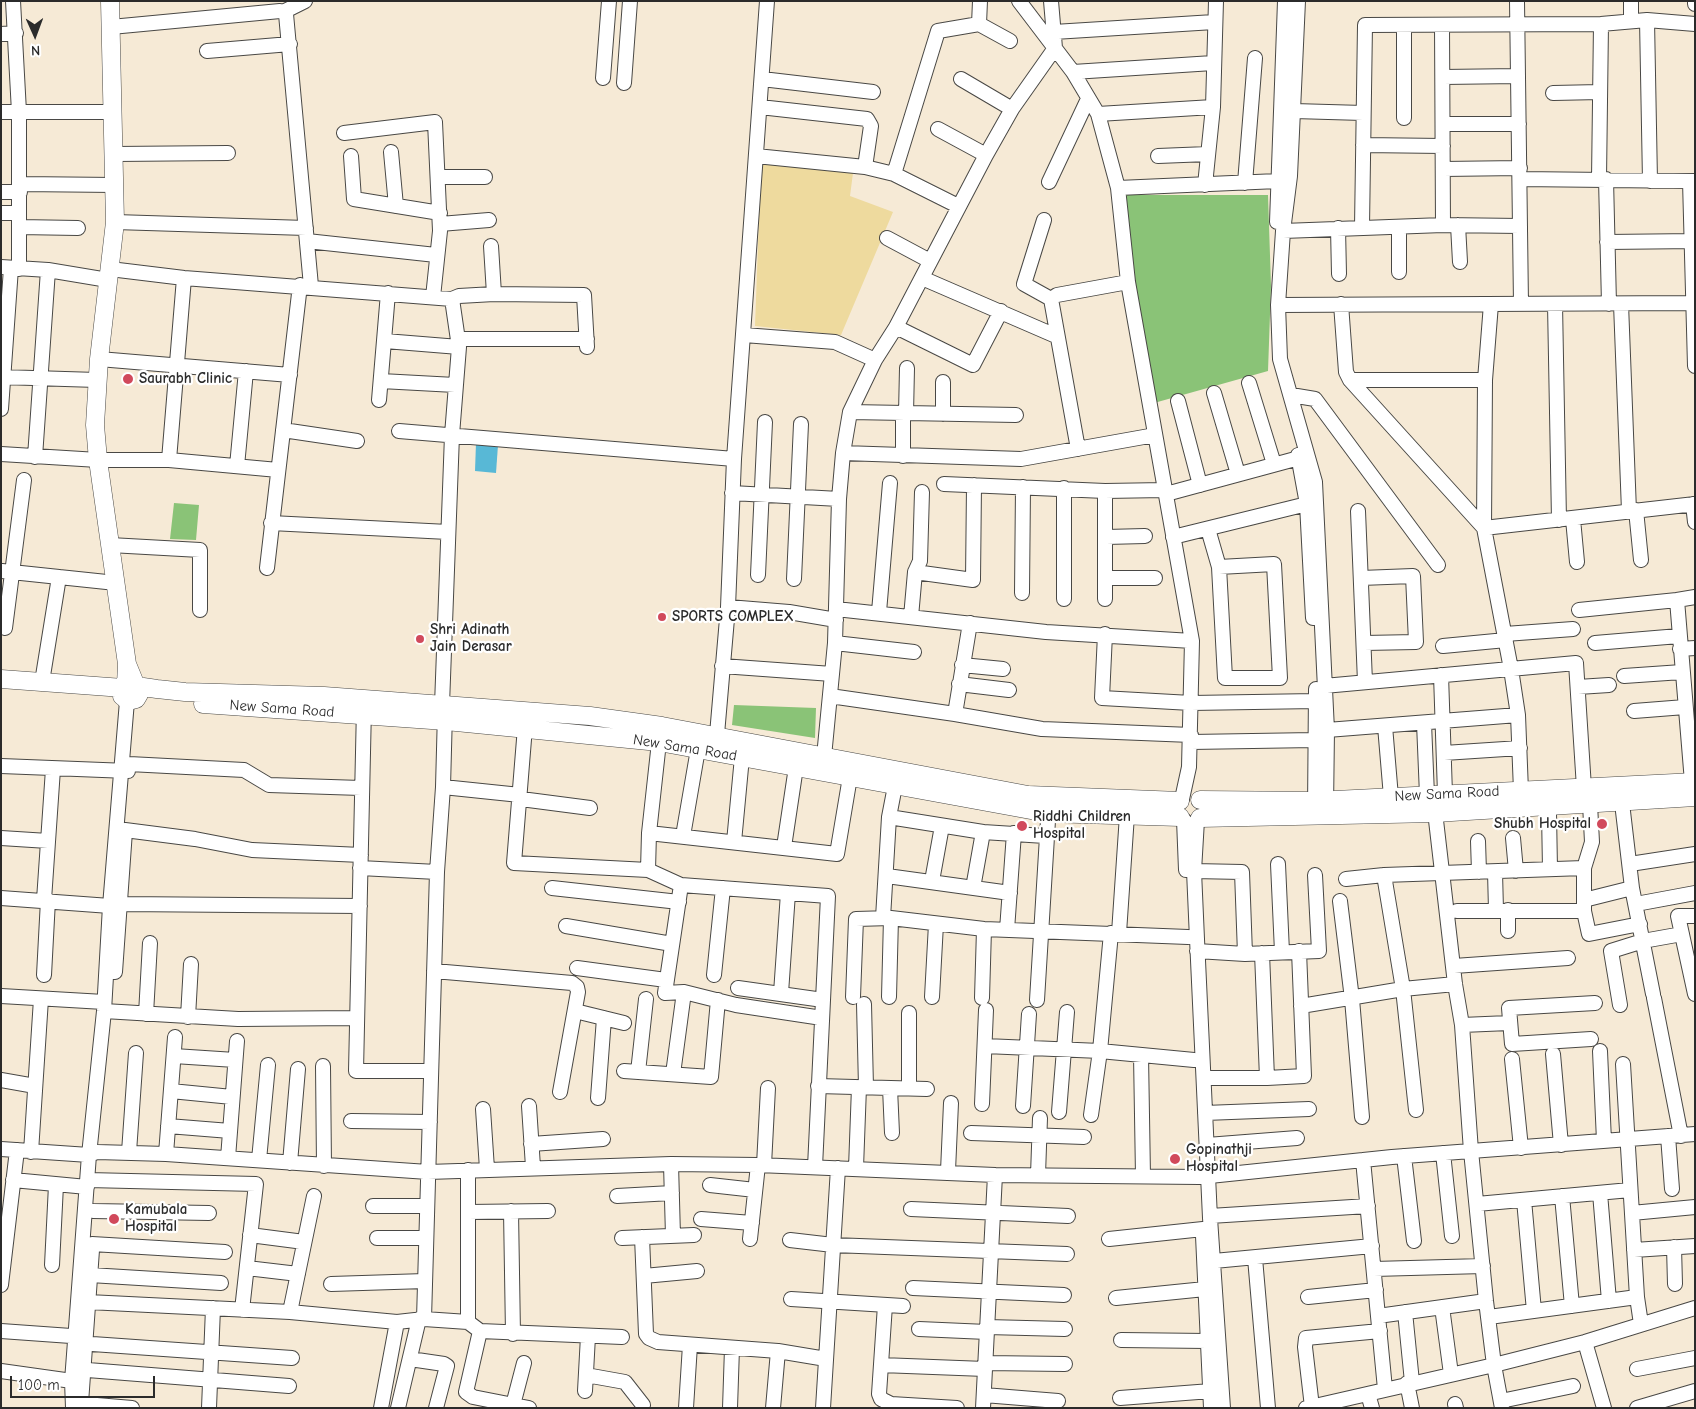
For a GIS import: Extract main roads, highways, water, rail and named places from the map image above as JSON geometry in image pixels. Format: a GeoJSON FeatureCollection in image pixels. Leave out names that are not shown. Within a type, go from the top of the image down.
{"type":"FeatureCollection","features":[{"type":"Feature","properties":{"kind":"main road"},"geometry":{"type":"LineString","coordinates":[[110,1],[115,154],[115,222],[97,380],[95,425],[98,460],[130,693]]}},
{"type":"Feature","properties":{"kind":"main road"},"geometry":{"type":"LineString","coordinates":[[1,679],[42,682],[83,690]]}},
{"type":"Feature","properties":{"kind":"main road"},"geometry":{"type":"LineString","coordinates":[[1,690],[83,690]]}},
{"type":"Feature","properties":{"kind":"main road","name":"New Sama Road"},"geometry":{"type":"LineString","coordinates":[[83,690],[363,707],[590,716],[710,746],[742,757],[796,768],[823,764],[850,777],[895,786],[1127,815],[1190,809]]}},
{"type":"Feature","properties":{"kind":"main road","name":"New Sama Road"},"geometry":{"type":"LineString","coordinates":[[444,710],[526,727],[710,746],[1028,795],[1048,804],[1190,809],[1321,808],[1435,813],[1587,796],[1694,787]]}},
{"type":"Feature","properties":{"kind":"main road","name":"New Sama Road"},"geometry":{"type":"LineString","coordinates":[[1321,808],[1391,797],[1521,791],[1587,796],[1622,803],[1694,787]]}},
{"type":"Feature","properties":{"kind":"water"},"geometry":{"type":"Polygon","coordinates":[[[476,443],[498,445],[496,473],[475,471],[476,443]]]}},
{"type":"Feature","properties":{"kind":"place","name":"Saurabh Clinic"},"geometry":{"type":"Point","coordinates":[128,379]}},
{"type":"Feature","properties":{"kind":"place","name":"SPORTS COMPLEX"},"geometry":{"type":"Point","coordinates":[662,617]}},
{"type":"Feature","properties":{"kind":"place","name":"Shri Adinath Jain Derasar"},"geometry":{"type":"Point","coordinates":[420,639]}},
{"type":"Feature","properties":{"kind":"place","name":"Shubh Hospital"},"geometry":{"type":"Point","coordinates":[1602,824]}},
{"type":"Feature","properties":{"kind":"place","name":"Riddhi Children Hospital"},"geometry":{"type":"Point","coordinates":[1022,826]}},
{"type":"Feature","properties":{"kind":"place","name":"Gopinathji Hospital"},"geometry":{"type":"Point","coordinates":[1175,1159]}},
{"type":"Feature","properties":{"kind":"place","name":"Kamubala Hospital"},"geometry":{"type":"Point","coordinates":[114,1219]}}]}
